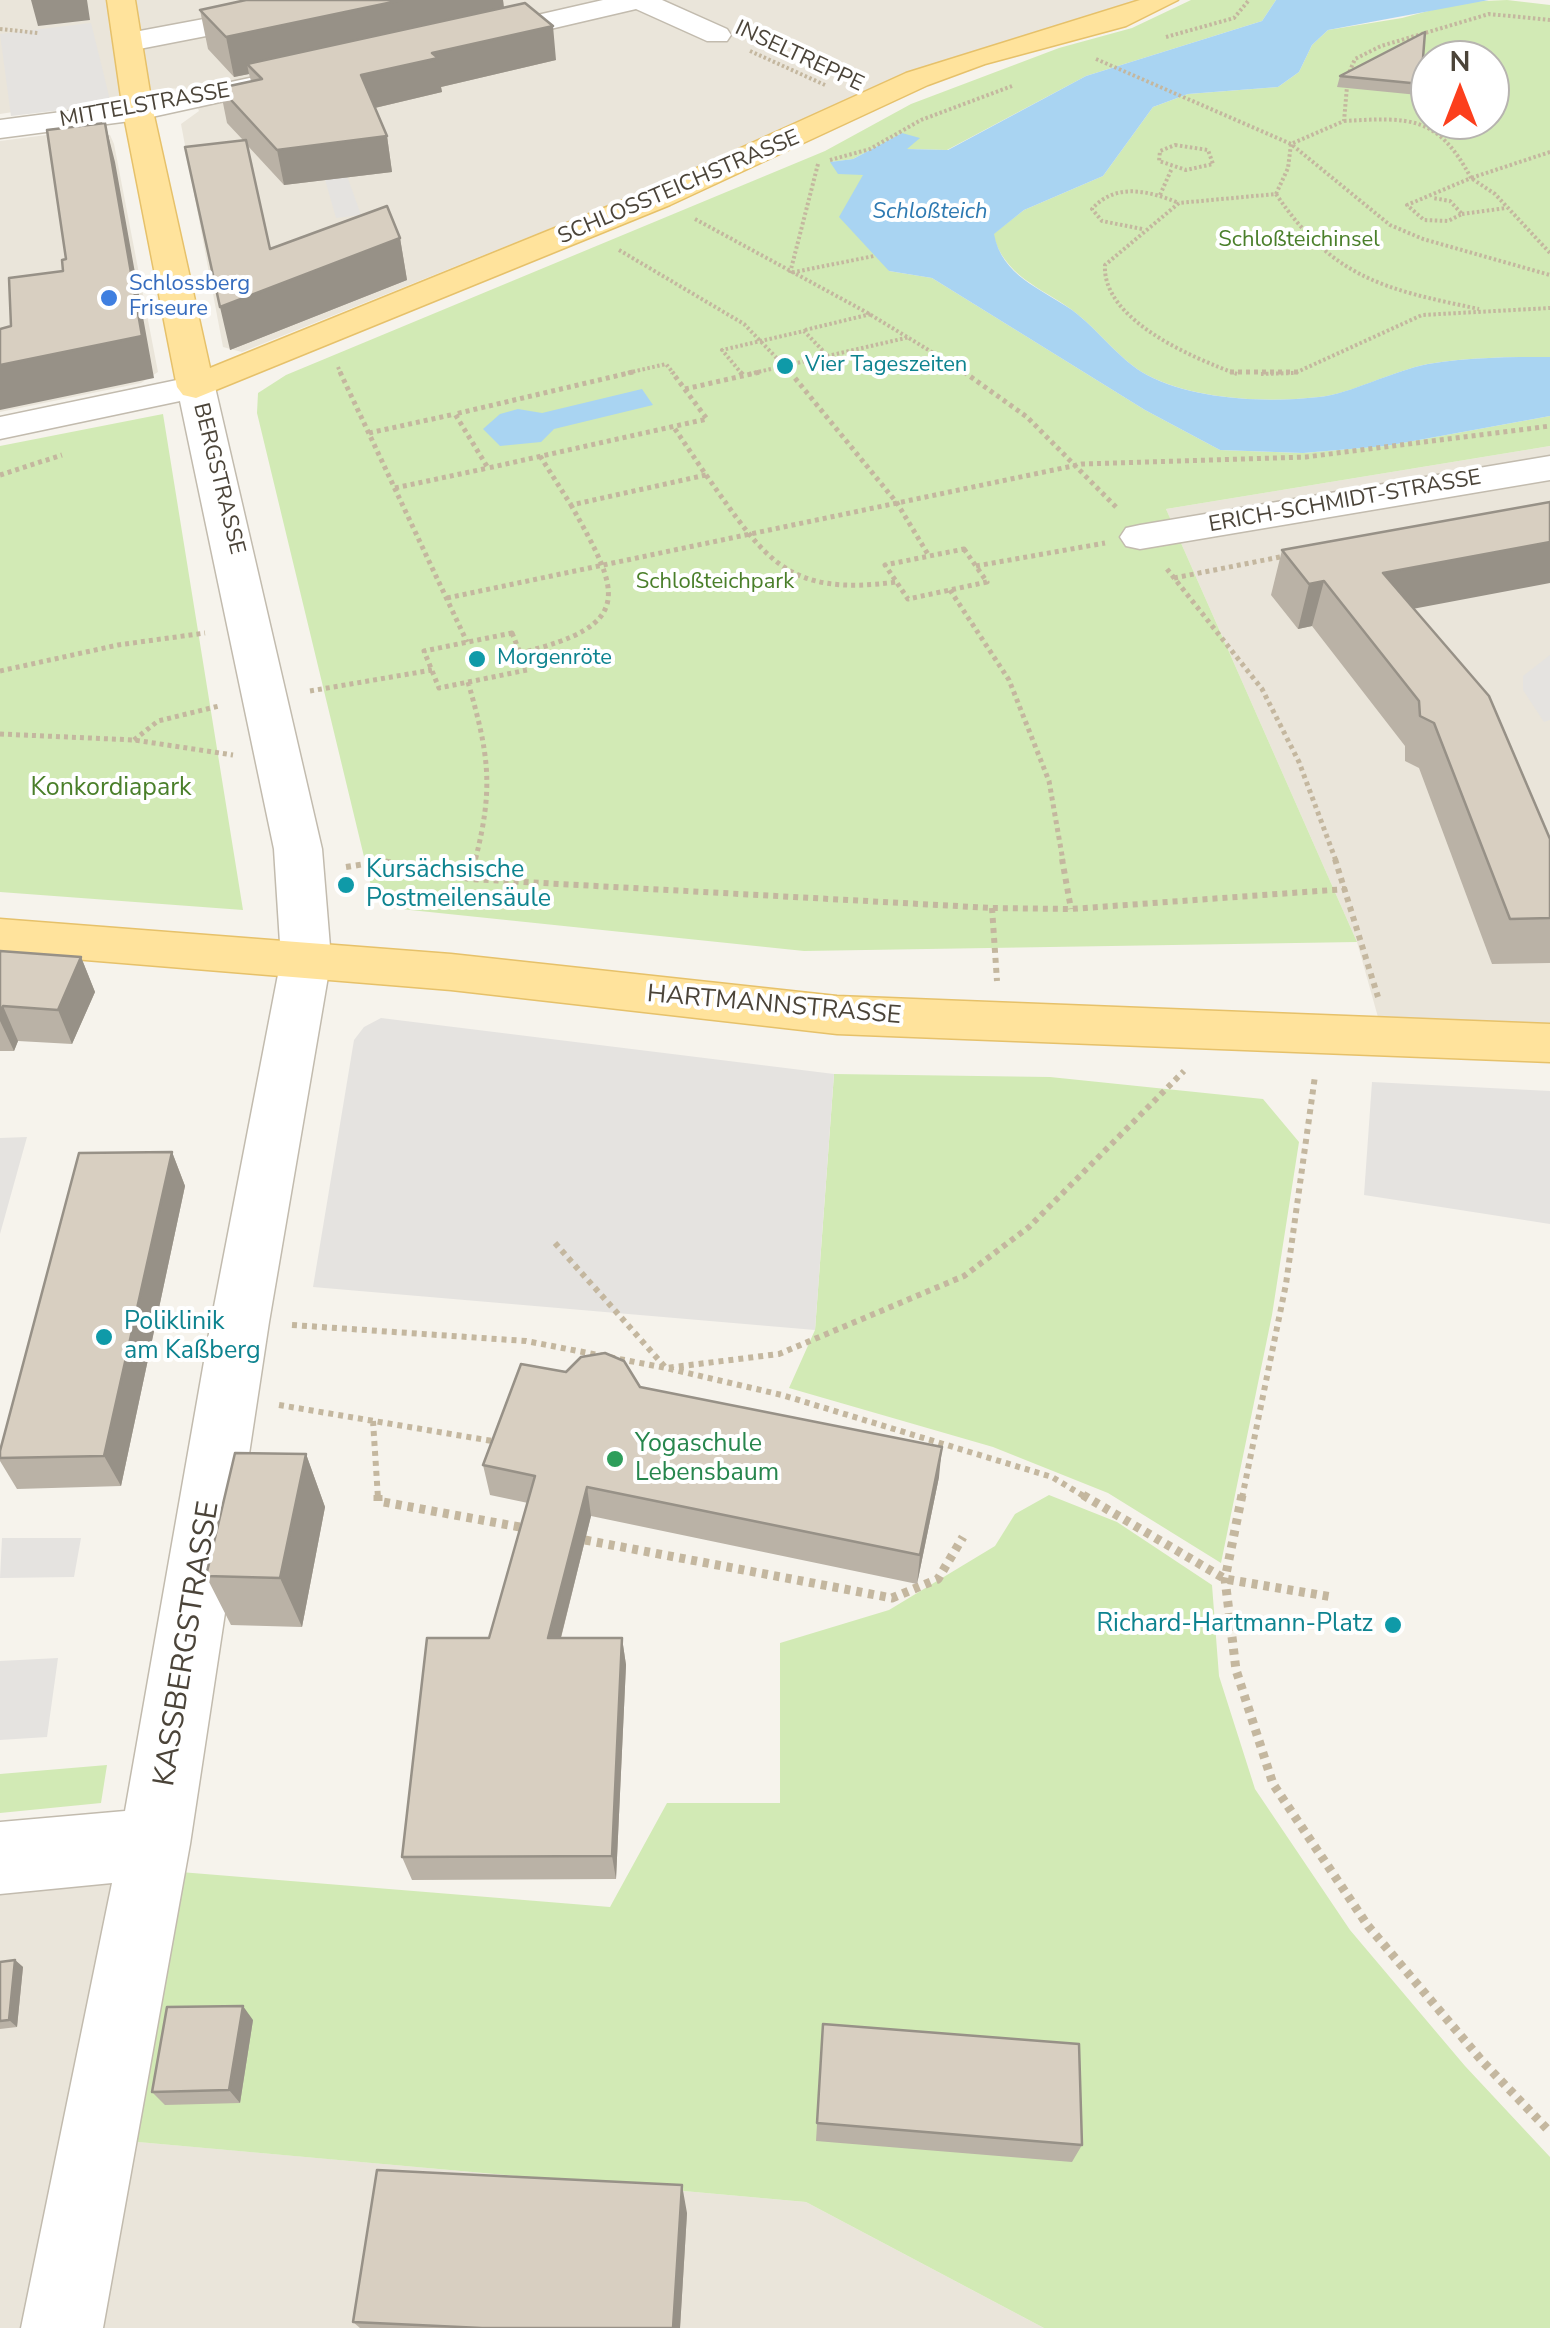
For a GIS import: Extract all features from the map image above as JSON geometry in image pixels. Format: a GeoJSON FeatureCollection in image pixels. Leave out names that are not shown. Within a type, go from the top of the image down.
{"type":"FeatureCollection","features":[{"type":"Feature","properties":{"kind":"main road","name":"BERGSTRASSE"},"geometry":{"type":"LineString","coordinates":[[121,0],[138,111],[196,387]]}},
{"type":"Feature","properties":{"kind":"main road","name":"SCHLOSSTEICHSTRASSE"},"geometry":{"type":"LineString","coordinates":[[196,387],[576,233],[975,58],[1089,29],[1164,0]]}},
{"type":"Feature","properties":{"kind":"main road","name":"HARTMANNSTRASSE"},"geometry":{"type":"LineString","coordinates":[[0,936],[306,958],[837,1015],[1550,1043]]}},
{"type":"Feature","properties":{"kind":"street"},"geometry":{"type":"LineString","coordinates":[[129,42],[350,0]]}},
{"type":"Feature","properties":{"kind":"street"},"geometry":{"type":"LineString","coordinates":[[450,44],[640,0],[717,36]]}},
{"type":"Feature","properties":{"kind":"street","name":"MITTELSTRASSE"},"geometry":{"type":"LineString","coordinates":[[0,129],[138,111],[332,69]]}},
{"type":"Feature","properties":{"kind":"street"},"geometry":{"type":"LineString","coordinates":[[0,428],[196,387]]}},
{"type":"Feature","properties":{"kind":"street","name":"BERGSTRASSE"},"geometry":{"type":"LineString","coordinates":[[196,387],[279,755],[301,874],[306,958]]}},
{"type":"Feature","properties":{"kind":"street","name":"ERICH-SCHMIDT-STRASSE"},"geometry":{"type":"LineString","coordinates":[[1140,537],[1550,468]]}},
{"type":"Feature","properties":{"kind":"street","name":"KASSBERGSTRASSE"},"geometry":{"type":"LineString","coordinates":[[62,2328],[155,1844],[240,1322],[306,958]]}},
{"type":"Feature","properties":{"kind":"street"},"geometry":{"type":"LineString","coordinates":[[0,1858],[155,1844]]}},
{"type":"Feature","properties":{"kind":"path"},"geometry":{"type":"LineString","coordinates":[[1344,121],[1350,66],[1366,52],[1488,14],[1550,20]]}},
{"type":"Feature","properties":{"kind":"path"},"geometry":{"type":"LineString","coordinates":[[0,29],[38,33]]}},
{"type":"Feature","properties":{"kind":"path","name":"INSELTREPPE"},"geometry":{"type":"LineString","coordinates":[[717,36],[867,105]]}},
{"type":"Feature","properties":{"kind":"path"},"geometry":{"type":"LineString","coordinates":[[1098,60],[1291,144],[1390,225],[1423,239],[1550,275]]}},
{"type":"Feature","properties":{"kind":"path"},"geometry":{"type":"LineString","coordinates":[[790,273],[819,161],[856,154],[921,120],[1022,82]]}},
{"type":"Feature","properties":{"kind":"path"},"geometry":{"type":"LineString","coordinates":[[1291,144],[1344,121],[1383,119],[1421,126],[1451,141],[1471,178],[1495,194],[1550,253]]}},
{"type":"Feature","properties":{"kind":"path"},"geometry":{"type":"LineString","coordinates":[[1276,194],[1288,168],[1291,144]]}},
{"type":"Feature","properties":{"kind":"path"},"geometry":{"type":"LineString","coordinates":[[1194,146],[1214,156],[1214,164],[1196,170],[1172,168],[1159,161],[1160,151],[1194,146]]}},
{"type":"Feature","properties":{"kind":"path"},"geometry":{"type":"LineString","coordinates":[[1432,198],[1471,178],[1550,152]]}},
{"type":"Feature","properties":{"kind":"path"},"geometry":{"type":"LineString","coordinates":[[1160,195],[1172,168]]}},
{"type":"Feature","properties":{"kind":"path"},"geometry":{"type":"LineString","coordinates":[[1148,228],[1102,221],[1092,209],[1116,193],[1160,195],[1179,204],[1276,194]]}},
{"type":"Feature","properties":{"kind":"path"},"geometry":{"type":"LineString","coordinates":[[1276,194],[1307,238],[1350,270],[1418,297],[1489,311]]}},
{"type":"Feature","properties":{"kind":"path"},"geometry":{"type":"LineString","coordinates":[[658,198],[912,337],[1025,414],[1082,464],[1260,686],[1303,774],[1346,890],[1388,1037]]}},
{"type":"Feature","properties":{"kind":"path"},"geometry":{"type":"LineString","coordinates":[[1462,214],[1450,202],[1432,198],[1416,199],[1408,205],[1408,212],[1429,222],[1506,208]]}},
{"type":"Feature","properties":{"kind":"path"},"geometry":{"type":"LineString","coordinates":[[1179,204],[1105,265],[1104,282],[1120,309],[1193,358],[1239,375],[1295,373],[1422,315],[1550,308]]}},
{"type":"Feature","properties":{"kind":"path"},"geometry":{"type":"LineString","coordinates":[[576,233],[608,243],[744,324],[785,366],[897,503],[929,556]]}},
{"type":"Feature","properties":{"kind":"path"},"geometry":{"type":"LineString","coordinates":[[790,273],[874,256]]}},
{"type":"Feature","properties":{"kind":"path"},"geometry":{"type":"LineString","coordinates":[[743,375],[722,350],[874,314]]}},
{"type":"Feature","properties":{"kind":"path"},"geometry":{"type":"LineString","coordinates":[[804,331],[829,356]]}},
{"type":"Feature","properties":{"kind":"path"},"geometry":{"type":"LineString","coordinates":[[685,389],[912,337]]}},
{"type":"Feature","properties":{"kind":"path"},"geometry":{"type":"LineString","coordinates":[[324,338],[467,642]]}},
{"type":"Feature","properties":{"kind":"path"},"geometry":{"type":"LineString","coordinates":[[369,433],[666,364],[707,419],[395,488]]}},
{"type":"Feature","properties":{"kind":"path"},"geometry":{"type":"LineString","coordinates":[[455,414],[488,468]]}},
{"type":"Feature","properties":{"kind":"path"},"geometry":{"type":"LineString","coordinates":[[673,426],[768,560],[808,582],[840,588],[896,582]]}},
{"type":"Feature","properties":{"kind":"path"},"geometry":{"type":"LineString","coordinates":[[447,598],[1082,464],[1306,457],[1550,426]]}},
{"type":"Feature","properties":{"kind":"path"},"geometry":{"type":"LineString","coordinates":[[520,652],[545,648],[588,628],[611,592],[603,565],[572,505],[540,456]]}},
{"type":"Feature","properties":{"kind":"path"},"geometry":{"type":"LineString","coordinates":[[572,505],[706,476]]}},
{"type":"Feature","properties":{"kind":"path"},"geometry":{"type":"LineString","coordinates":[[976,566],[1140,537]]}},
{"type":"Feature","properties":{"kind":"path"},"geometry":{"type":"LineString","coordinates":[[964,549],[987,582],[908,599],[885,565],[929,556],[964,549]]}},
{"type":"Feature","properties":{"kind":"path"},"geometry":{"type":"LineString","coordinates":[[1174,578],[1286,556]]}},
{"type":"Feature","properties":{"kind":"path"},"geometry":{"type":"LineString","coordinates":[[950,590],[1009,680],[1050,780],[1071,909]]}},
{"type":"Feature","properties":{"kind":"path"},"geometry":{"type":"LineString","coordinates":[[0,671],[118,645],[252,626]]}},
{"type":"Feature","properties":{"kind":"path"},"geometry":{"type":"LineString","coordinates":[[512,633],[527,670],[439,688],[424,651],[467,642],[512,633]]}},
{"type":"Feature","properties":{"kind":"path"},"geometry":{"type":"LineString","coordinates":[[134,740],[158,722],[267,698],[432,670]]}},
{"type":"Feature","properties":{"kind":"path"},"geometry":{"type":"LineString","coordinates":[[468,682],[484,738],[489,806],[470,879]]}},
{"type":"Feature","properties":{"kind":"path"},"geometry":{"type":"LineString","coordinates":[[0,734],[134,740],[206,754],[279,755]]}},
{"type":"Feature","properties":{"kind":"path"},"geometry":{"type":"LineString","coordinates":[[301,874],[384,861],[470,879],[992,908],[1071,909],[1346,890]]}},
{"type":"Feature","properties":{"kind":"path"},"geometry":{"type":"LineString","coordinates":[[992,908],[1000,1022]]}},
{"type":"Feature","properties":{"kind":"path"},"geometry":{"type":"LineString","coordinates":[[666,1368],[779,1354],[964,1276],[1029,1226],[1224,1032]]}},
{"type":"Feature","properties":{"kind":"path"},"geometry":{"type":"LineString","coordinates":[[1320,1034],[1286,1284],[1225,1578],[1236,1670],[1273,1784],[1368,1926],[1483,2062],[1550,2132]]}},
{"type":"Feature","properties":{"kind":"path"},"geometry":{"type":"LineString","coordinates":[[555,1243],[666,1368]]}},
{"type":"Feature","properties":{"kind":"path"},"geometry":{"type":"LineString","coordinates":[[240,1322],[526,1340],[782,1395],[1052,1477],[1225,1578],[1332,1596]]}},
{"type":"Feature","properties":{"kind":"path"},"geometry":{"type":"LineString","coordinates":[[228,1397],[507,1444]]}},
{"type":"Feature","properties":{"kind":"path"},"geometry":{"type":"LineString","coordinates":[[373,1421],[378,1500],[534,1530]]}},
{"type":"Feature","properties":{"kind":"path"},"geometry":{"type":"LineString","coordinates":[[585,1540],[892,1598],[938,1578],[963,1538]]}},
{"type":"Feature","properties":{"kind":"shaded area"},"geometry":{"type":"Polygon","coordinates":[[[0,0],[1151,0],[968,53],[889,81],[681,176],[242,352],[223,347],[181,124],[199,111],[191,90],[169,88],[0,114],[0,0]]]}},
{"type":"Feature","properties":{"kind":"shaded area"},"geometry":{"type":"Polygon","coordinates":[[[91,23],[111,104],[11,116],[0,34],[91,23]]]}},
{"type":"Feature","properties":{"kind":"shaded area"},"geometry":{"type":"Polygon","coordinates":[[[85,130],[110,135],[114,144],[158,372],[141,383],[0,412],[0,141],[85,130]]]}},
{"type":"Feature","properties":{"kind":"shaded area"},"geometry":{"type":"Polygon","coordinates":[[[346,173],[361,215],[336,218],[324,176],[346,173]]]}},
{"type":"Feature","properties":{"kind":"shaded area"},"geometry":{"type":"Polygon","coordinates":[[[1550,446],[1550,1033],[1381,1028],[1357,942],[1166,509],[1550,446]]]}},
{"type":"Feature","properties":{"kind":"shaded area"},"geometry":{"type":"Polygon","coordinates":[[[1550,655],[1550,720],[1544,722],[1523,690],[1523,676],[1550,655]]]}},
{"type":"Feature","properties":{"kind":"shaded area"},"geometry":{"type":"Polygon","coordinates":[[[381,1018],[834,1074],[815,1330],[313,1287],[354,1040],[364,1027],[381,1018]]]}},
{"type":"Feature","properties":{"kind":"shaded area"},"geometry":{"type":"Polygon","coordinates":[[[1372,1082],[1550,1091],[1550,1224],[1364,1195],[1372,1082]]]}},
{"type":"Feature","properties":{"kind":"shaded area"},"geometry":{"type":"Polygon","coordinates":[[[27,1137],[0,1234],[0,1138],[27,1137]]]}},
{"type":"Feature","properties":{"kind":"shaded area"},"geometry":{"type":"Polygon","coordinates":[[[2,1538],[81,1538],[74,1577],[0,1578],[2,1538]]]}},
{"type":"Feature","properties":{"kind":"shaded area"},"geometry":{"type":"Polygon","coordinates":[[[58,1658],[47,1737],[0,1740],[0,1661],[58,1658]]]}},
{"type":"Feature","properties":{"kind":"shaded area"},"geometry":{"type":"Polygon","coordinates":[[[168,1871],[128,2141],[806,2202],[1044,2328],[0,2328],[0,1893],[168,1871]]]}},
{"type":"Feature","properties":{"kind":"green space","name":"Schloßteichpark"},"geometry":{"type":"Polygon","coordinates":[[[1191,0],[1276,0],[1262,21],[1086,76],[947,150],[905,149],[902,133],[853,159],[831,162],[863,175],[889,271],[932,278],[1145,410],[1220,450],[1303,453],[1386,446],[1550,416],[1550,446],[1166,509],[1357,942],[804,951],[391,908],[373,894],[257,413],[258,393],[286,375],[825,151],[911,104],[1059,48],[1132,28],[1191,0]]]}},
{"type":"Feature","properties":{"kind":"green space","name":"Schloßteichinsel"},"geometry":{"type":"Polygon","coordinates":[[[1507,0],[1550,5],[1550,357],[1428,364],[1319,397],[1277,400],[1209,395],[1166,383],[1137,369],[1082,318],[1025,279],[1005,260],[993,234],[1024,210],[1103,176],[1153,107],[1188,94],[1278,87],[1299,72],[1312,45],[1328,30],[1402,18],[1462,2],[1507,0]]]}},
{"type":"Feature","properties":{"kind":"green space","name":"Konkordiapark"},"geometry":{"type":"Polygon","coordinates":[[[163,414],[243,910],[0,892],[0,446],[163,414]]]}},
{"type":"Feature","properties":{"kind":"green space"},"geometry":{"type":"Polygon","coordinates":[[[834,1074],[1050,1077],[1263,1099],[1299,1142],[1272,1315],[1221,1563],[1108,1493],[993,1447],[789,1388],[815,1330],[834,1074]]]}},
{"type":"Feature","properties":{"kind":"green space"},"geometry":{"type":"Polygon","coordinates":[[[1049,1495],[1117,1522],[1212,1585],[1219,1676],[1255,1789],[1350,1930],[1465,2066],[1550,2157],[1550,2328],[1044,2328],[806,2202],[127,2141],[168,1871],[610,1907],[667,1803],[780,1803],[780,1643],[889,1610],[995,1546],[1015,1514],[1049,1495]]]}},
{"type":"Feature","properties":{"kind":"green space"},"geometry":{"type":"Polygon","coordinates":[[[107,1765],[101,1803],[0,1813],[0,1774],[107,1765]]]}},
{"type":"Feature","properties":{"kind":"water","name":"Schloßteich"},"geometry":{"type":"Polygon","coordinates":[[[1276,0],[1489,0],[1328,30],[1312,45],[1299,72],[1278,87],[1188,94],[1153,107],[1103,176],[1024,210],[994,234],[1005,260],[1024,280],[1082,318],[1137,369],[1186,390],[1254,399],[1319,397],[1428,364],[1550,357],[1550,416],[1386,446],[1303,453],[1220,450],[1145,410],[932,278],[889,271],[839,217],[863,175],[838,174],[830,162],[853,159],[902,133],[920,138],[907,149],[948,150],[1086,76],[1262,21],[1276,0]]]}},
{"type":"Feature","properties":{"kind":"water"},"geometry":{"type":"Polygon","coordinates":[[[642,389],[653,405],[554,429],[541,442],[500,446],[483,429],[500,414],[518,409],[542,413],[642,389]]]}},
{"type":"Feature","properties":{"kind":"building"},"geometry":{"type":"Polygon","coordinates":[[[246,0],[402,0],[226,37],[200,10],[246,0]]]}},
{"type":"Feature","properties":{"kind":"building"},"geometry":{"type":"Polygon","coordinates":[[[525,3],[553,26],[432,53],[438,58],[361,75],[387,136],[277,150],[220,88],[262,79],[247,64],[525,3]]]}},
{"type":"Feature","properties":{"kind":"building"},"geometry":{"type":"Polygon","coordinates":[[[1425,32],[1424,40],[1410,40],[1410,83],[1340,76],[1425,32]]]}},
{"type":"Feature","properties":{"kind":"building"},"geometry":{"type":"Polygon","coordinates":[[[105,123],[142,336],[0,365],[0,329],[11,326],[9,278],[63,271],[62,260],[66,259],[47,130],[105,123]]]}},
{"type":"Feature","properties":{"kind":"building"},"geometry":{"type":"Polygon","coordinates":[[[246,140],[270,249],[387,206],[400,238],[220,307],[185,147],[246,140]]]}},
{"type":"Feature","properties":{"kind":"building"},"geometry":{"type":"Polygon","coordinates":[[[1550,502],[1550,542],[1383,573],[1489,696],[1550,839],[1550,918],[1510,919],[1434,723],[1420,716],[1419,701],[1324,581],[1309,584],[1282,550],[1550,502]]]}},
{"type":"Feature","properties":{"kind":"building"},"geometry":{"type":"Polygon","coordinates":[[[0,951],[81,957],[58,1010],[3,1006],[0,1012],[0,951]]]}},
{"type":"Feature","properties":{"kind":"building","name":"Poliklinik am Kaßberg"},"geometry":{"type":"Polygon","coordinates":[[[172,1152],[104,1456],[0,1458],[79,1153],[172,1152]]]}},
{"type":"Feature","properties":{"kind":"building"},"geometry":{"type":"Polygon","coordinates":[[[605,1353],[624,1361],[640,1387],[942,1447],[920,1555],[587,1487],[548,1638],[622,1638],[612,1856],[402,1857],[427,1638],[489,1638],[535,1476],[483,1465],[521,1364],[566,1372],[581,1357],[605,1353]]]}},
{"type":"Feature","properties":{"kind":"building"},"geometry":{"type":"Polygon","coordinates":[[[235,1453],[306,1454],[280,1578],[206,1576],[235,1453]]]}},
{"type":"Feature","properties":{"kind":"building"},"geometry":{"type":"Polygon","coordinates":[[[15,1960],[9,2020],[0,2021],[0,1962],[15,1960]]]}},
{"type":"Feature","properties":{"kind":"building"},"geometry":{"type":"Polygon","coordinates":[[[243,2006],[229,2090],[152,2092],[167,2007],[243,2006]]]}},
{"type":"Feature","properties":{"kind":"building"},"geometry":{"type":"Polygon","coordinates":[[[823,2024],[1079,2044],[1082,2145],[817,2123],[823,2024]]]}},
{"type":"Feature","properties":{"kind":"building"},"geometry":{"type":"Polygon","coordinates":[[[377,2170],[682,2185],[673,2328],[482,2328],[353,2322],[377,2170]]]}},
{"type":"Feature","properties":{"kind":"place","name":"Schlossberg Friseure"},"geometry":{"type":"Point","coordinates":[109,298]}},
{"type":"Feature","properties":{"kind":"place","name":"Vier Tageszeiten"},"geometry":{"type":"Point","coordinates":[785,366]}},
{"type":"Feature","properties":{"kind":"place","name":"Morgenröte"},"geometry":{"type":"Point","coordinates":[477,659]}},
{"type":"Feature","properties":{"kind":"place","name":"Kursächsische Postmeilensäule"},"geometry":{"type":"Point","coordinates":[346,885]}},
{"type":"Feature","properties":{"kind":"place","name":"Poliklinik am Kaßberg"},"geometry":{"type":"Point","coordinates":[104,1337]}},
{"type":"Feature","properties":{"kind":"place","name":"Yogaschule Lebensbaum"},"geometry":{"type":"Point","coordinates":[615,1459]}},
{"type":"Feature","properties":{"kind":"place","name":"Richard-Hartmann-Platz"},"geometry":{"type":"Point","coordinates":[1393,1625]}}]}
